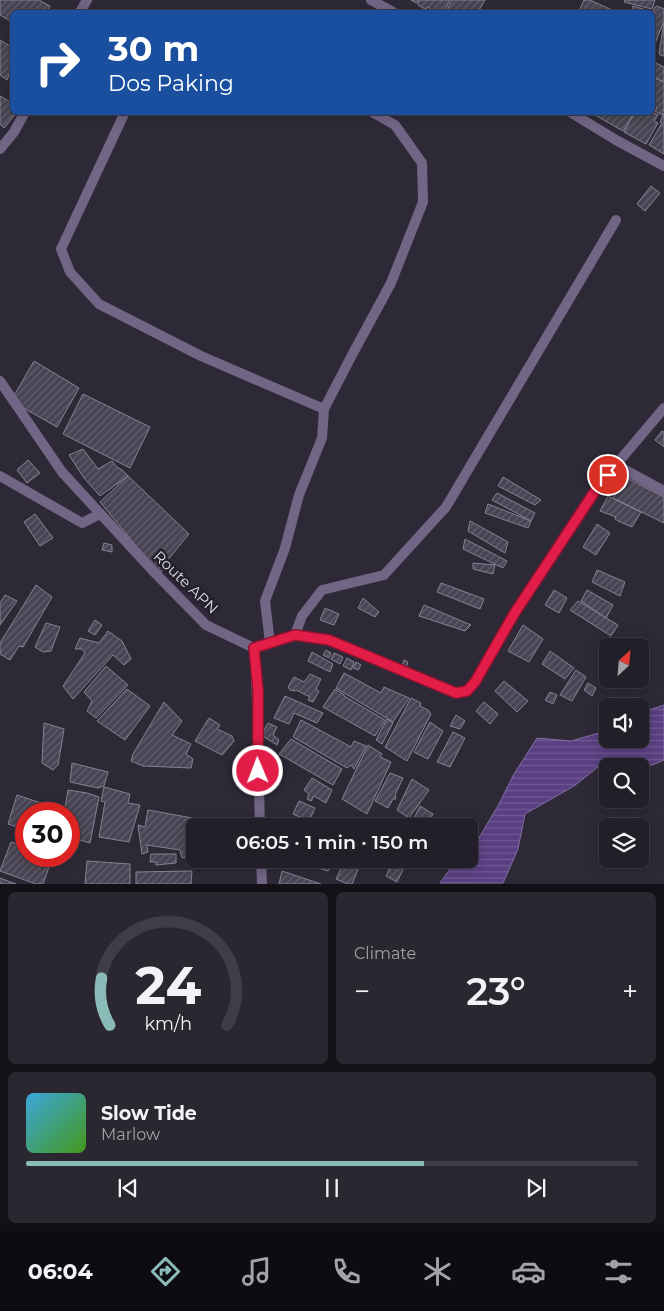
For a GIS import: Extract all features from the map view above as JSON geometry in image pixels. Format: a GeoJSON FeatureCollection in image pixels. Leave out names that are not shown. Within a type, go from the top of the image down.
{"type":"FeatureCollection","features":[{"type":"Feature","properties":{"kind":"street"},"geometry":{"type":"LineString","coordinates":[[371,0],[389,10]]}},
{"type":"Feature","properties":{"kind":"street"},"geometry":{"type":"LineString","coordinates":[[0,149],[14,132],[23,115]]}},
{"type":"Feature","properties":{"kind":"street"},"geometry":{"type":"LineString","coordinates":[[124,115],[61,248],[70,272],[99,304],[201,356],[324,409]]}},
{"type":"Feature","properties":{"kind":"street"},"geometry":{"type":"LineString","coordinates":[[270,643],[265,601],[285,548],[299,495],[322,438],[324,409],[391,283],[423,202],[422,162],[395,125],[377,115]]}},
{"type":"Feature","properties":{"kind":"street"},"geometry":{"type":"LineString","coordinates":[[575,115],[664,166]]}},
{"type":"Feature","properties":{"kind":"street"},"geometry":{"type":"LineString","coordinates":[[295,635],[302,616],[322,590],[384,575],[446,507],[616,220]]}},
{"type":"Feature","properties":{"kind":"street","name":"Route APN"},"geometry":{"type":"LineString","coordinates":[[0,381],[62,472],[154,572],[206,625],[254,648]]}},
{"type":"Feature","properties":{"kind":"street"},"geometry":{"type":"LineString","coordinates":[[260,818],[258,690],[254,648],[295,635],[329,640],[456,693],[467,691],[475,682],[514,614],[599,485],[664,408]]}},
{"type":"Feature","properties":{"kind":"street"},"geometry":{"type":"LineString","coordinates":[[616,465],[664,491]]}},
{"type":"Feature","properties":{"kind":"street"},"geometry":{"type":"LineString","coordinates":[[0,476],[82,523],[100,514]]}},
{"type":"Feature","properties":{"kind":"street"},"geometry":{"type":"LineString","coordinates":[[261,868],[262,884]]}},
{"type":"Feature","properties":{"kind":"shaded area"},"geometry":{"type":"Polygon","coordinates":[[[664,705],[664,760],[649,765],[649,758],[599,758],[599,767],[574,786],[525,814],[518,849],[503,883],[440,883],[451,868],[478,868],[478,841],[480,836],[514,774],[537,738],[571,741],[599,733],[599,748],[649,748],[649,710],[664,705]]]}},
{"type":"Feature","properties":{"kind":"building"},"geometry":{"type":"Polygon","coordinates":[[[0,0],[39,0],[50,6],[48,10],[10,10],[10,21],[0,15],[0,0]]]}},
{"type":"Feature","properties":{"kind":"building"},"geometry":{"type":"Polygon","coordinates":[[[411,0],[450,0],[445,10],[430,10],[429,7],[425,9],[418,5],[418,1],[416,3],[411,0]]]}},
{"type":"Feature","properties":{"kind":"building"},"geometry":{"type":"Polygon","coordinates":[[[452,0],[485,0],[479,10],[447,10],[452,0]]]}},
{"type":"Feature","properties":{"kind":"building"},"geometry":{"type":"Polygon","coordinates":[[[584,0],[590,0],[612,10],[579,10],[584,0]]]}},
{"type":"Feature","properties":{"kind":"building"},"geometry":{"type":"Polygon","coordinates":[[[625,0],[655,0],[652,9],[624,2],[625,0]]]}},
{"type":"Feature","properties":{"kind":"building"},"geometry":{"type":"Polygon","coordinates":[[[633,6],[646,10],[632,10],[633,6]]]}},
{"type":"Feature","properties":{"kind":"building"},"geometry":{"type":"Polygon","coordinates":[[[655,7],[664,9],[664,21],[655,44],[655,7]]]}},
{"type":"Feature","properties":{"kind":"building"},"geometry":{"type":"Polygon","coordinates":[[[664,22],[664,56],[659,53],[664,22]]]}},
{"type":"Feature","properties":{"kind":"building"},"geometry":{"type":"Polygon","coordinates":[[[0,40],[10,46],[10,73],[7,80],[0,75],[0,40]]]}},
{"type":"Feature","properties":{"kind":"building"},"geometry":{"type":"Polygon","coordinates":[[[655,62],[664,67],[664,82],[655,78],[655,62]]]}},
{"type":"Feature","properties":{"kind":"building"},"geometry":{"type":"Polygon","coordinates":[[[655,78],[664,82],[664,109],[662,115],[655,111],[657,108],[655,107],[655,78]]]}},
{"type":"Feature","properties":{"kind":"building"},"geometry":{"type":"Polygon","coordinates":[[[0,96],[10,102],[10,115],[15,115],[4,128],[0,124],[0,96]]]}},
{"type":"Feature","properties":{"kind":"building"},"geometry":{"type":"Polygon","coordinates":[[[664,113],[664,154],[649,145],[662,123],[660,122],[664,113]]]}},
{"type":"Feature","properties":{"kind":"building"},"geometry":{"type":"Polygon","coordinates":[[[595,115],[632,115],[623,131],[595,115]]]}},
{"type":"Feature","properties":{"kind":"building"},"geometry":{"type":"Polygon","coordinates":[[[633,115],[658,115],[654,121],[658,123],[646,144],[624,132],[633,115]]]}},
{"type":"Feature","properties":{"kind":"building"},"geometry":{"type":"Polygon","coordinates":[[[651,186],[660,193],[645,211],[637,204],[651,186]]]}},
{"type":"Feature","properties":{"kind":"building"},"geometry":{"type":"Polygon","coordinates":[[[34,361],[79,388],[57,427],[11,401],[34,361]]]}},
{"type":"Feature","properties":{"kind":"building"},"geometry":{"type":"Polygon","coordinates":[[[83,394],[150,427],[130,468],[63,434],[83,394]]]}},
{"type":"Feature","properties":{"kind":"building"},"geometry":{"type":"Polygon","coordinates":[[[662,431],[664,432],[664,447],[655,440],[662,431]]]}},
{"type":"Feature","properties":{"kind":"building"},"geometry":{"type":"Polygon","coordinates":[[[83,449],[98,469],[112,461],[128,476],[100,496],[84,478],[69,455],[83,449]]]}},
{"type":"Feature","properties":{"kind":"building"},"geometry":{"type":"Polygon","coordinates":[[[28,460],[40,473],[27,483],[17,470],[28,460]]]}},
{"type":"Feature","properties":{"kind":"building"},"geometry":{"type":"Polygon","coordinates":[[[128,476],[189,534],[166,562],[160,575],[100,502],[128,476]]]}},
{"type":"Feature","properties":{"kind":"building"},"geometry":{"type":"Polygon","coordinates":[[[503,477],[541,500],[535,505],[498,486],[503,477]]]}},
{"type":"Feature","properties":{"kind":"building"},"geometry":{"type":"Polygon","coordinates":[[[629,479],[664,497],[664,523],[613,498],[625,480],[629,479]]]}},
{"type":"Feature","properties":{"kind":"building"},"geometry":{"type":"Polygon","coordinates":[[[497,493],[535,513],[531,521],[492,500],[497,493]]]}},
{"type":"Feature","properties":{"kind":"building"},"geometry":{"type":"Polygon","coordinates":[[[608,496],[641,512],[632,527],[618,521],[615,519],[616,517],[600,511],[608,496]]]}},
{"type":"Feature","properties":{"kind":"building"},"geometry":{"type":"Polygon","coordinates":[[[488,504],[531,521],[528,528],[485,513],[488,504]]]}},
{"type":"Feature","properties":{"kind":"building"},"geometry":{"type":"Polygon","coordinates":[[[35,514],[53,538],[40,546],[24,522],[35,514]]]}},
{"type":"Feature","properties":{"kind":"building"},"geometry":{"type":"Polygon","coordinates":[[[470,521],[508,542],[505,553],[468,531],[470,521]]]}},
{"type":"Feature","properties":{"kind":"building"},"geometry":{"type":"Polygon","coordinates":[[[597,524],[610,533],[596,555],[583,547],[597,524]]]}},
{"type":"Feature","properties":{"kind":"building"},"geometry":{"type":"Polygon","coordinates":[[[465,539],[507,561],[503,568],[463,549],[465,539]]]}},
{"type":"Feature","properties":{"kind":"building"},"geometry":{"type":"Polygon","coordinates":[[[104,543],[112,545],[112,552],[102,550],[104,543]]]}},
{"type":"Feature","properties":{"kind":"building"},"geometry":{"type":"Polygon","coordinates":[[[473,563],[495,565],[493,574],[473,569],[473,563]]]}},
{"type":"Feature","properties":{"kind":"building"},"geometry":{"type":"Polygon","coordinates":[[[597,570],[625,582],[620,596],[592,582],[597,570]]]}},
{"type":"Feature","properties":{"kind":"building"},"geometry":{"type":"Polygon","coordinates":[[[441,583],[484,599],[480,609],[437,592],[441,583]]]}},
{"type":"Feature","properties":{"kind":"building"},"geometry":{"type":"Polygon","coordinates":[[[36,585],[52,597],[23,647],[19,646],[10,660],[0,654],[0,643],[36,585]]]}},
{"type":"Feature","properties":{"kind":"building"},"geometry":{"type":"Polygon","coordinates":[[[554,590],[567,598],[559,613],[545,605],[554,590]]]}},
{"type":"Feature","properties":{"kind":"building"},"geometry":{"type":"Polygon","coordinates":[[[587,590],[613,605],[606,618],[581,601],[587,590]]]}},
{"type":"Feature","properties":{"kind":"building"},"geometry":{"type":"Polygon","coordinates":[[[5,595],[17,601],[0,625],[0,603],[5,595]]]}},
{"type":"Feature","properties":{"kind":"building"},"geometry":{"type":"Polygon","coordinates":[[[363,598],[379,612],[375,617],[358,608],[363,598]]]}},
{"type":"Feature","properties":{"kind":"building"},"geometry":{"type":"Polygon","coordinates":[[[578,601],[618,625],[611,636],[570,610],[578,601]]]}},
{"type":"Feature","properties":{"kind":"building"},"geometry":{"type":"Polygon","coordinates":[[[424,605],[471,625],[465,631],[419,616],[424,605]]]}},
{"type":"Feature","properties":{"kind":"building"},"geometry":{"type":"Polygon","coordinates":[[[325,608],[339,614],[334,625],[320,620],[325,608]]]}},
{"type":"Feature","properties":{"kind":"building"},"geometry":{"type":"Polygon","coordinates":[[[95,620],[102,625],[95,635],[88,631],[95,620]]]}},
{"type":"Feature","properties":{"kind":"building"},"geometry":{"type":"Polygon","coordinates":[[[46,623],[60,627],[51,651],[43,652],[35,647],[46,623]]]}},
{"type":"Feature","properties":{"kind":"building"},"geometry":{"type":"Polygon","coordinates":[[[523,625],[543,639],[529,662],[508,651],[523,625]]]}},
{"type":"Feature","properties":{"kind":"building"},"geometry":{"type":"Polygon","coordinates":[[[108,631],[122,641],[131,659],[124,665],[113,655],[73,699],[63,686],[85,653],[82,649],[75,649],[80,638],[99,643],[108,631]]]}},
{"type":"Feature","properties":{"kind":"building"},"geometry":{"type":"Polygon","coordinates":[[[326,650],[331,653],[329,658],[323,655],[326,650]]]}},
{"type":"Feature","properties":{"kind":"building"},"geometry":{"type":"Polygon","coordinates":[[[550,651],[574,668],[565,679],[542,664],[550,651]]]}},
{"type":"Feature","properties":{"kind":"building"},"geometry":{"type":"Polygon","coordinates":[[[312,652],[333,664],[330,672],[308,661],[312,652]]]}},
{"type":"Feature","properties":{"kind":"building"},"geometry":{"type":"Polygon","coordinates":[[[334,653],[343,657],[340,664],[331,659],[334,653]]]}},
{"type":"Feature","properties":{"kind":"building"},"geometry":{"type":"Polygon","coordinates":[[[347,658],[354,662],[351,670],[343,666],[347,658]]]}},
{"type":"Feature","properties":{"kind":"building"},"geometry":{"type":"Polygon","coordinates":[[[404,660],[408,662],[406,668],[402,665],[404,660]]]}},
{"type":"Feature","properties":{"kind":"building"},"geometry":{"type":"Polygon","coordinates":[[[356,662],[361,665],[358,670],[353,668],[356,662]]]}},
{"type":"Feature","properties":{"kind":"building"},"geometry":{"type":"Polygon","coordinates":[[[106,666],[128,685],[96,718],[87,711],[92,701],[84,692],[106,666]]]}},
{"type":"Feature","properties":{"kind":"building"},"geometry":{"type":"Polygon","coordinates":[[[576,670],[586,677],[572,701],[560,695],[576,670]]]}},
{"type":"Feature","properties":{"kind":"building"},"geometry":{"type":"Polygon","coordinates":[[[344,673],[381,693],[384,687],[409,698],[393,722],[336,688],[344,673]]]}},
{"type":"Feature","properties":{"kind":"building"},"geometry":{"type":"Polygon","coordinates":[[[310,674],[321,679],[316,689],[319,691],[313,702],[308,700],[310,697],[296,690],[290,690],[288,687],[294,677],[304,682],[310,674]]]}},
{"type":"Feature","properties":{"kind":"building"},"geometry":{"type":"Polygon","coordinates":[[[504,681],[528,701],[517,712],[495,691],[504,681]]]}},
{"type":"Feature","properties":{"kind":"building"},"geometry":{"type":"Polygon","coordinates":[[[588,683],[596,688],[592,696],[584,690],[588,683]]]}},
{"type":"Feature","properties":{"kind":"building"},"geometry":{"type":"Polygon","coordinates":[[[127,689],[150,706],[125,740],[97,721],[127,689]]]}},
{"type":"Feature","properties":{"kind":"building"},"geometry":{"type":"Polygon","coordinates":[[[335,689],[385,720],[375,736],[323,707],[335,689]]]}},
{"type":"Feature","properties":{"kind":"building"},"geometry":{"type":"Polygon","coordinates":[[[550,692],[557,695],[553,704],[545,700],[550,692]]]}},
{"type":"Feature","properties":{"kind":"building"},"geometry":{"type":"Polygon","coordinates":[[[285,696],[323,713],[317,723],[294,713],[289,724],[274,718],[285,696]]]}},
{"type":"Feature","properties":{"kind":"building"},"geometry":{"type":"Polygon","coordinates":[[[411,698],[421,703],[420,706],[431,714],[407,761],[385,747],[411,698]]]}},
{"type":"Feature","properties":{"kind":"building"},"geometry":{"type":"Polygon","coordinates":[[[164,702],[182,721],[172,735],[191,744],[186,754],[193,759],[191,768],[143,766],[131,761],[133,754],[164,702]]]}},
{"type":"Feature","properties":{"kind":"building"},"geometry":{"type":"Polygon","coordinates":[[[484,702],[498,714],[490,724],[476,711],[484,702]]]}},
{"type":"Feature","properties":{"kind":"building"},"geometry":{"type":"Polygon","coordinates":[[[456,715],[465,721],[460,729],[450,726],[456,715]]]}},
{"type":"Feature","properties":{"kind":"building"},"geometry":{"type":"Polygon","coordinates":[[[209,718],[220,725],[217,729],[232,736],[234,741],[222,755],[195,741],[209,718]]]}},
{"type":"Feature","properties":{"kind":"building"},"geometry":{"type":"Polygon","coordinates":[[[387,719],[393,723],[382,744],[376,740],[387,719]]]}},
{"type":"Feature","properties":{"kind":"building"},"geometry":{"type":"Polygon","coordinates":[[[301,720],[351,747],[354,741],[366,746],[354,769],[351,765],[347,768],[293,737],[301,720]]]}},
{"type":"Feature","properties":{"kind":"building"},"geometry":{"type":"Polygon","coordinates":[[[430,722],[443,731],[428,759],[414,752],[430,722]]]}},
{"type":"Feature","properties":{"kind":"building"},"geometry":{"type":"Polygon","coordinates":[[[44,723],[64,729],[58,765],[53,770],[42,763],[44,723]]]}},
{"type":"Feature","properties":{"kind":"building"},"geometry":{"type":"Polygon","coordinates":[[[268,723],[277,727],[273,735],[279,740],[277,745],[261,735],[268,723]]]}},
{"type":"Feature","properties":{"kind":"building"},"geometry":{"type":"Polygon","coordinates":[[[453,732],[465,738],[450,767],[437,762],[453,732]]]}},
{"type":"Feature","properties":{"kind":"building"},"geometry":{"type":"Polygon","coordinates":[[[291,739],[342,769],[333,785],[279,754],[291,739]]]}},
{"type":"Feature","properties":{"kind":"building"},"geometry":{"type":"Polygon","coordinates":[[[368,745],[382,754],[380,757],[391,762],[367,814],[342,799],[368,745]]]}},
{"type":"Feature","properties":{"kind":"building"},"geometry":{"type":"Polygon","coordinates":[[[72,763],[108,772],[104,786],[98,788],[70,782],[72,763]]]}},
{"type":"Feature","properties":{"kind":"building"},"geometry":{"type":"Polygon","coordinates":[[[390,773],[403,778],[395,795],[396,799],[393,799],[388,808],[375,801],[390,773]]]}},
{"type":"Feature","properties":{"kind":"building"},"geometry":{"type":"Polygon","coordinates":[[[312,778],[332,790],[326,803],[314,796],[311,801],[307,799],[309,794],[304,790],[312,778]]]}},
{"type":"Feature","properties":{"kind":"building"},"geometry":{"type":"Polygon","coordinates":[[[412,779],[429,790],[409,818],[397,810],[412,779]]]}},
{"type":"Feature","properties":{"kind":"building"},"geometry":{"type":"Polygon","coordinates":[[[104,787],[130,794],[128,803],[140,805],[129,842],[99,837],[105,802],[101,801],[104,787]]]}},
{"type":"Feature","properties":{"kind":"building"},"geometry":{"type":"Polygon","coordinates":[[[68,790],[99,797],[90,843],[80,840],[80,802],[66,802],[68,790]]]}},
{"type":"Feature","properties":{"kind":"building"},"geometry":{"type":"Polygon","coordinates":[[[17,795],[38,802],[15,802],[15,826],[8,824],[17,795]]]}},
{"type":"Feature","properties":{"kind":"building"},"geometry":{"type":"Polygon","coordinates":[[[299,801],[315,808],[310,818],[302,818],[293,814],[299,801]]]}},
{"type":"Feature","properties":{"kind":"building"},"geometry":{"type":"Polygon","coordinates":[[[420,806],[433,814],[431,818],[414,818],[420,806]]]}},
{"type":"Feature","properties":{"kind":"building"},"geometry":{"type":"Polygon","coordinates":[[[148,810],[192,818],[186,818],[186,857],[182,858],[180,850],[147,845],[148,852],[142,854],[138,825],[145,827],[148,810]]]}},
{"type":"Feature","properties":{"kind":"building"},"geometry":{"type":"Polygon","coordinates":[[[11,842],[15,843],[15,867],[49,867],[43,884],[36,884],[0,871],[11,842]]]}},
{"type":"Feature","properties":{"kind":"building"},"geometry":{"type":"Polygon","coordinates":[[[151,854],[176,854],[176,863],[156,865],[156,862],[150,862],[151,854]]]}},
{"type":"Feature","properties":{"kind":"building"},"geometry":{"type":"Polygon","coordinates":[[[87,861],[130,864],[130,884],[85,884],[87,861]]]}},
{"type":"Feature","properties":{"kind":"building"},"geometry":{"type":"Polygon","coordinates":[[[318,868],[330,868],[328,871],[318,868]]]}},
{"type":"Feature","properties":{"kind":"building"},"geometry":{"type":"Polygon","coordinates":[[[341,868],[354,868],[358,870],[352,884],[336,879],[341,868]]]}},
{"type":"Feature","properties":{"kind":"building"},"geometry":{"type":"Polygon","coordinates":[[[390,868],[404,868],[397,882],[386,876],[390,868]]]}},
{"type":"Feature","properties":{"kind":"building"},"geometry":{"type":"Polygon","coordinates":[[[192,871],[191,884],[136,884],[136,872],[192,871]]]}},
{"type":"Feature","properties":{"kind":"building"},"geometry":{"type":"Polygon","coordinates":[[[282,871],[321,884],[279,884],[282,871]]]}},
{"type":"Feature","properties":{"kind":"building"},"geometry":{"type":"Polygon","coordinates":[[[0,878],[16,884],[0,884],[0,878]]]}},
{"type":"Feature","properties":{"kind":"route"},"geometry":{"type":"LineString","coordinates":[[258,771],[258,690],[254,648],[295,635],[329,640],[456,693],[467,691],[475,682],[514,614],[599,485],[608,475]]}}]}
